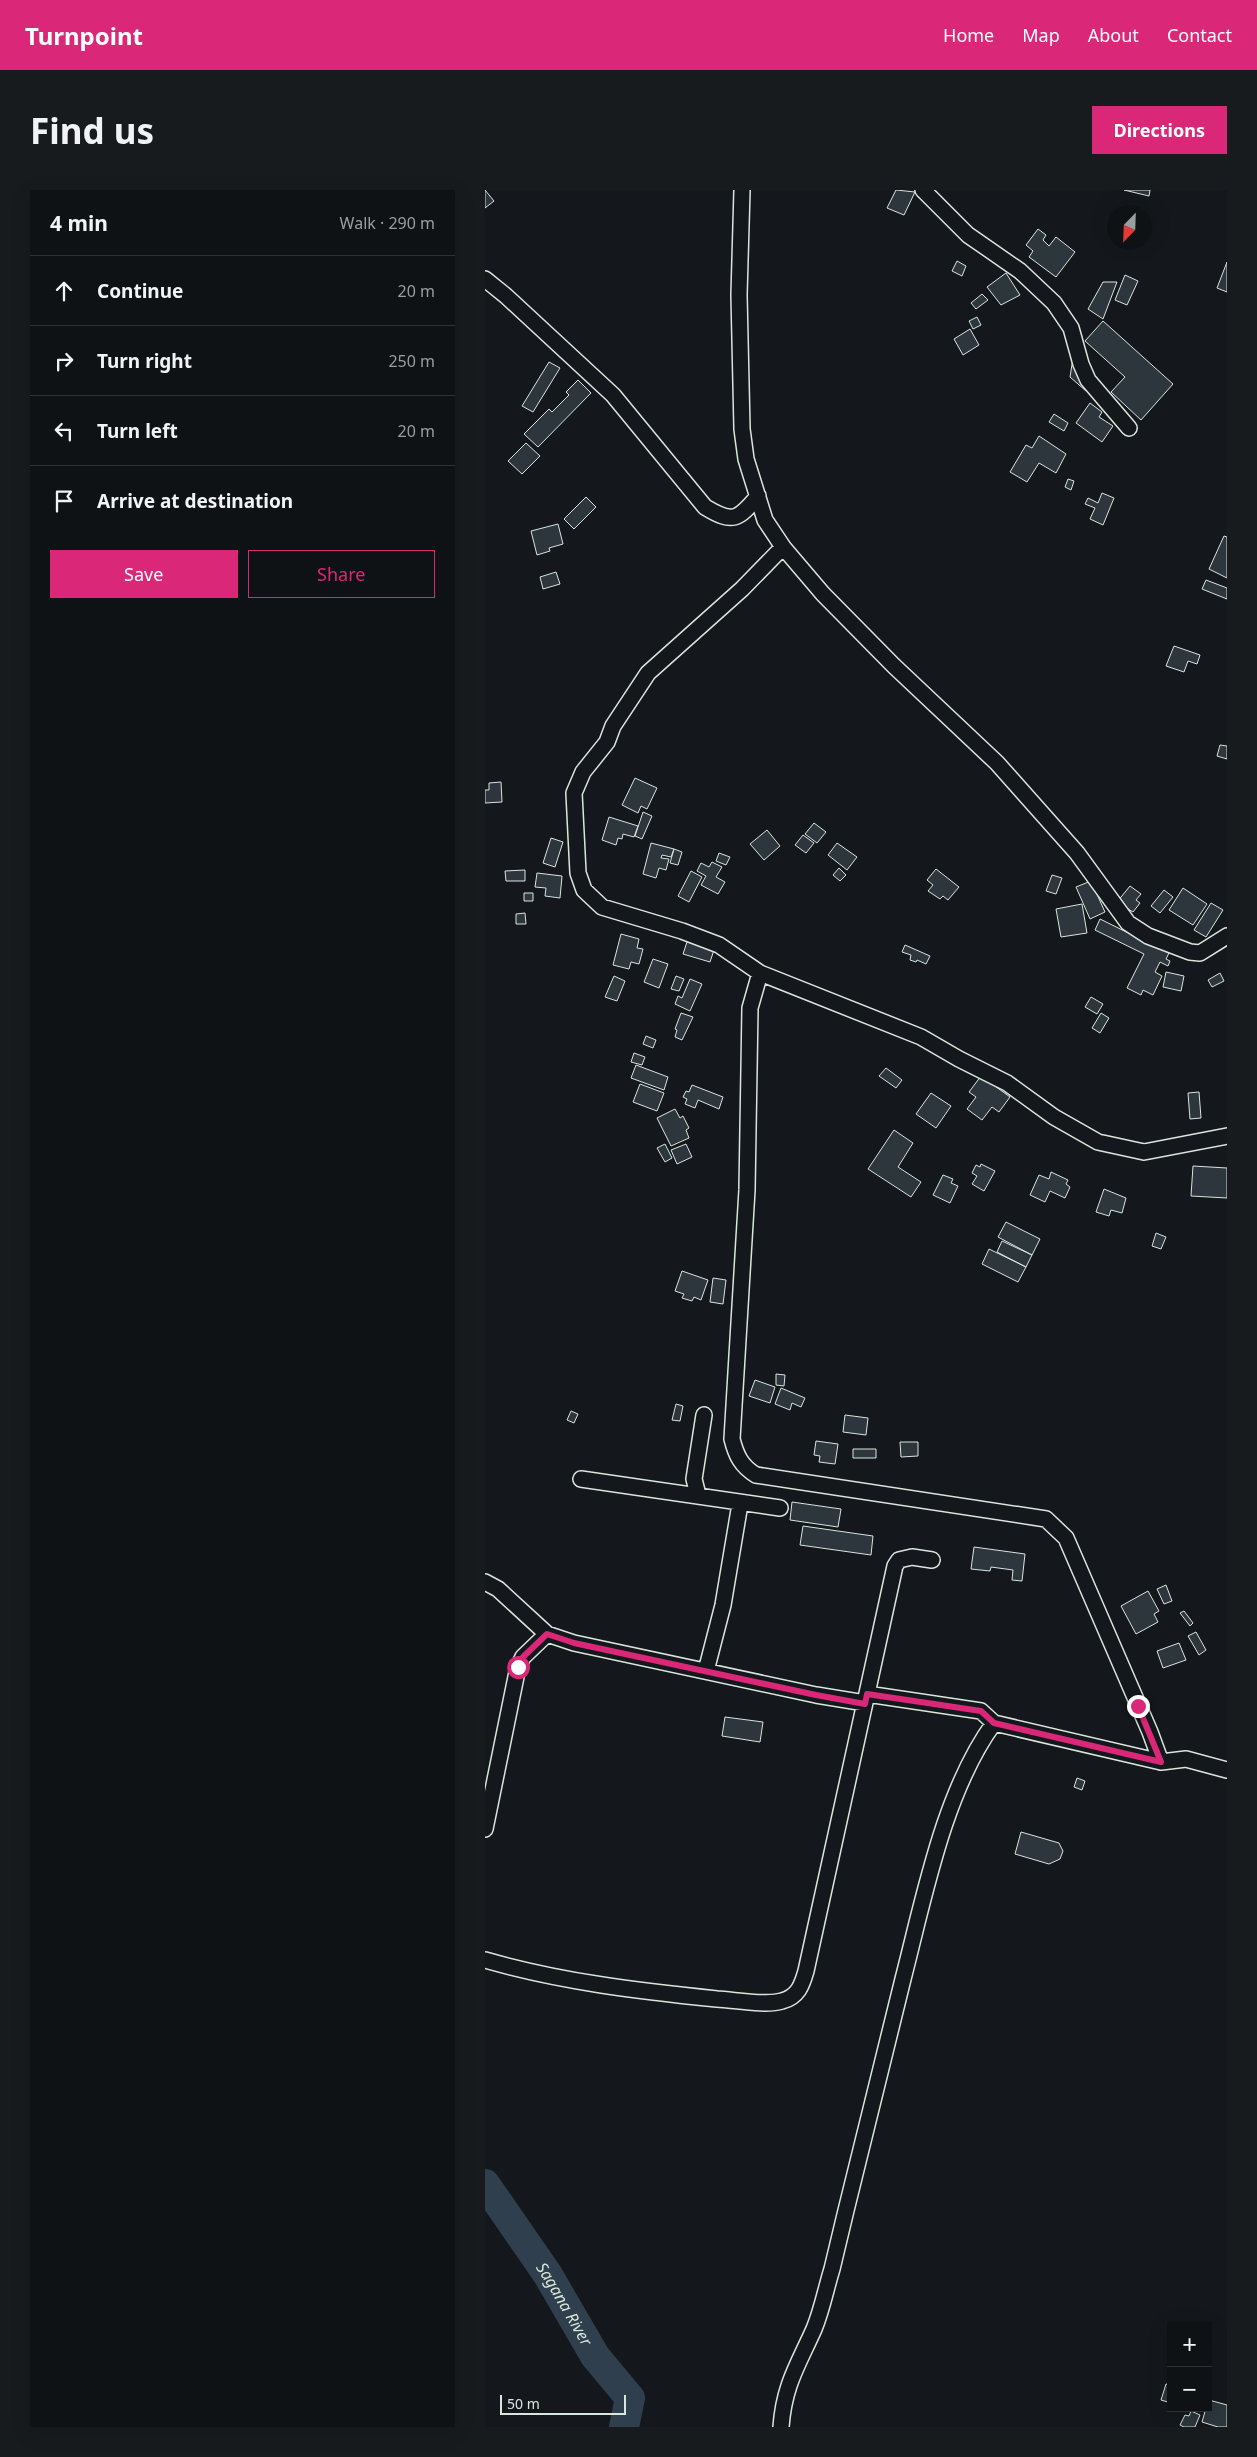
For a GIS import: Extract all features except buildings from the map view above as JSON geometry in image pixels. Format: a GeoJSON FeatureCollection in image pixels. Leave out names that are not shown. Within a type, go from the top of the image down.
{"type":"FeatureCollection","features":[{"type":"Feature","properties":{"kind":"street"},"geometry":{"type":"LineString","coordinates":[[742,190],[739,295],[742,429],[746,459],[765,520],[783,547],[823,594],[997,763],[1077,853],[1128,923],[1148,936],[1190,952],[1200,953],[1227,936]]}},
{"type":"Feature","properties":{"kind":"street"},"geometry":{"type":"LineString","coordinates":[[923,190],[968,235],[1021,272],[1054,303],[1071,328],[1088,380],[1129,428]]}},
{"type":"Feature","properties":{"kind":"street"},"geometry":{"type":"LineString","coordinates":[[485,279],[506,296],[613,395],[705,507],[721,517],[731,519],[744,512],[758,496]]}},
{"type":"Feature","properties":{"kind":"street"},"geometry":{"type":"LineString","coordinates":[[783,547],[741,589],[648,673],[613,726],[607,742],[583,772],[574,793],[577,813],[578,873],[583,890],[602,906],[614,912],[682,931],[719,945],[760,973],[921,1037],[1007,1083],[1054,1117],[1098,1142],[1144,1152],[1227,1136]]}},
{"type":"Feature","properties":{"kind":"street"},"geometry":{"type":"LineString","coordinates":[[760,973],[750,1008],[747,1180],[732,1439],[735,1452],[746,1469],[756,1475],[1046,1519],[1066,1538],[1150,1732],[1161,1762]]}},
{"type":"Feature","properties":{"kind":"street"},"geometry":{"type":"LineString","coordinates":[[698,1495],[694,1479],[704,1415]]}},
{"type":"Feature","properties":{"kind":"street"},"geometry":{"type":"LineString","coordinates":[[581,1479],[698,1495],[740,1504],[781,1508]]}},
{"type":"Feature","properties":{"kind":"street"},"geometry":{"type":"LineString","coordinates":[[706,1670],[723,1605],[740,1504]]}},
{"type":"Feature","properties":{"kind":"street"},"geometry":{"type":"LineString","coordinates":[[485,1960],[536,1975],[641,1992],[744,2001],[781,2002],[793,1996],[802,1985],[806,1971],[895,1566],[899,1560],[912,1557],[932,1560]]}},
{"type":"Feature","properties":{"kind":"street"},"geometry":{"type":"LineString","coordinates":[[485,1582],[498,1589],[547,1634],[574,1643],[816,1695],[981,1711],[994,1723],[1161,1762],[1186,1759],[1227,1770]]}},
{"type":"Feature","properties":{"kind":"street"},"geometry":{"type":"LineString","coordinates":[[485,1829],[518,1667],[523,1657],[547,1634]]}},
{"type":"Feature","properties":{"kind":"street"},"geometry":{"type":"LineString","coordinates":[[781,2427],[785,2394],[793,2370],[814,2328],[832,2269],[927,1883],[962,1780],[984,1736],[994,1723]]}},
{"type":"Feature","properties":{"kind":"waterway","name":"Sagana River"},"geometry":{"type":"LineString","coordinates":[[485,2184],[548,2275],[595,2356],[630,2398],[624,2427]]}},
{"type":"Feature","properties":{"kind":"route"},"geometry":{"type":"LineString","coordinates":[[518,1667],[523,1657],[547,1634],[574,1643],[865,1704],[867,1694],[981,1711],[994,1723],[1161,1762],[1138,1706]]}}]}
